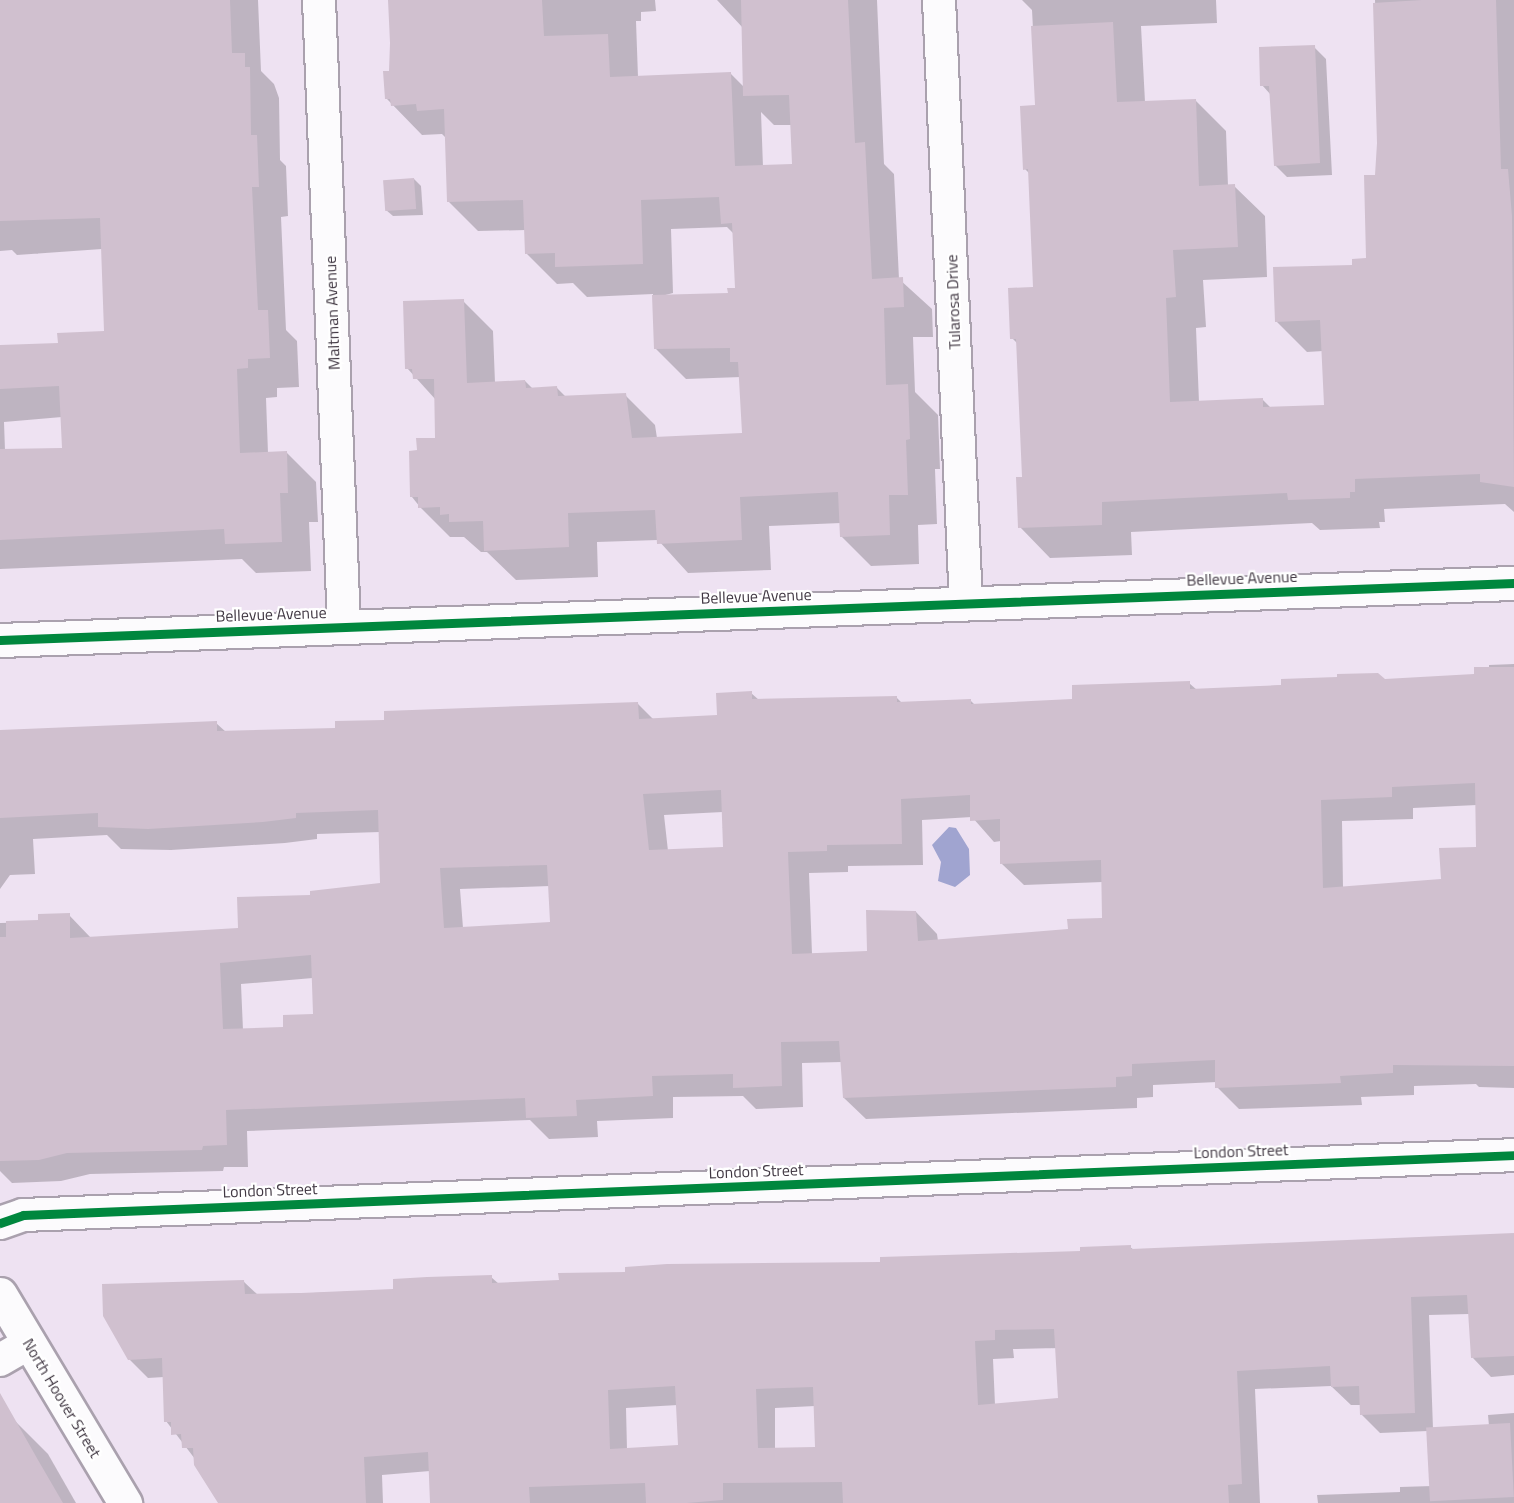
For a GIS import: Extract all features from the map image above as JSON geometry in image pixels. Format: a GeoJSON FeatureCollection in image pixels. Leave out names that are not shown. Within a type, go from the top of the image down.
{"type":"FeatureCollection","features":[{"type":"Feature","properties":{"kind":"street","name":"Maltman Avenue"},"geometry":{"type":"LineString","coordinates":[[319,0],[344,627]]}},
{"type":"Feature","properties":{"kind":"street","name":"Tularosa Drive"},"geometry":{"type":"LineString","coordinates":[[939,0],[966,604]]}},
{"type":"Feature","properties":{"kind":"street","name":"Bellevue Avenue"},"geometry":{"type":"LineString","coordinates":[[0,640],[1514,583]]}},
{"type":"Feature","properties":{"kind":"street","name":"London Street"},"geometry":{"type":"LineString","coordinates":[[0,1223],[23,1215],[1514,1155]]}},
{"type":"Feature","properties":{"kind":"street","name":"North Hoover Street"},"geometry":{"type":"LineString","coordinates":[[0,1294],[124,1503]]}},
{"type":"Feature","properties":{"kind":"street"},"geometry":{"type":"LineString","coordinates":[[0,1360],[29,1343]]}},
{"type":"Feature","properties":{"kind":"water"},"geometry":{"type":"Polygon","coordinates":[[[949,827],[956,828],[969,849],[970,875],[955,887],[938,881],[941,862],[932,845],[949,827]]]}},
{"type":"Feature","properties":{"kind":"building"},"geometry":{"type":"Polygon","coordinates":[[[0,0],[230,0],[232,53],[245,53],[245,67],[250,67],[251,135],[257,135],[259,187],[252,187],[258,310],[268,310],[270,358],[248,359],[248,368],[237,369],[240,453],[287,451],[288,493],[280,493],[282,542],[225,544],[224,529],[0,540],[0,449],[62,448],[59,386],[0,389],[0,345],[58,343],[57,333],[104,331],[100,218],[0,221],[0,0]]]}},
{"type":"Feature","properties":{"kind":"building"},"geometry":{"type":"Polygon","coordinates":[[[388,0],[542,0],[544,36],[608,34],[610,77],[731,72],[735,166],[792,164],[789,95],[743,96],[741,0],[848,0],[855,143],[865,142],[872,279],[903,277],[904,307],[884,308],[886,385],[908,384],[910,439],[906,440],[908,495],[889,495],[890,535],[840,537],[838,492],[740,497],[742,540],[657,544],[655,510],[568,513],[569,547],[484,551],[483,521],[449,522],[449,514],[440,515],[440,507],[418,508],[418,497],[410,497],[409,451],[417,450],[416,438],[435,438],[434,379],[413,379],[412,369],[405,369],[403,301],[464,299],[467,383],[525,380],[526,388],[557,386],[558,396],[626,393],[632,438],[742,433],[738,362],[730,362],[730,348],[654,349],[652,295],[728,293],[727,288],[735,288],[732,223],[721,224],[719,197],[641,200],[643,264],[555,267],[555,253],[525,254],[523,200],[447,202],[444,109],[417,111],[416,104],[391,106],[390,99],[385,99],[383,71],[389,71],[390,43],[388,0]]]}},
{"type":"Feature","properties":{"kind":"building"},"geometry":{"type":"Polygon","coordinates":[[[1422,0],[1496,0],[1501,169],[1508,169],[1512,216],[1514,487],[1480,482],[1480,474],[1355,479],[1355,492],[1350,492],[1350,498],[1288,500],[1287,493],[1102,502],[1102,525],[1018,528],[1016,477],[1022,477],[1016,339],[1010,339],[1008,288],[1033,287],[1028,169],[1023,170],[1020,106],[1035,105],[1031,26],[1113,22],[1117,102],[1196,99],[1199,186],[1235,184],[1238,247],[1173,250],[1176,297],[1166,298],[1170,402],[1263,398],[1263,407],[1324,405],[1320,320],[1275,322],[1273,267],[1352,265],[1352,259],[1366,258],[1364,175],[1375,175],[1377,143],[1373,3],[1422,0]]]}},
{"type":"Feature","properties":{"kind":"building"},"geometry":{"type":"Polygon","coordinates":[[[1315,45],[1320,163],[1274,166],[1269,86],[1260,86],[1259,47],[1315,45]]]}},
{"type":"Feature","properties":{"kind":"building"},"geometry":{"type":"Polygon","coordinates":[[[414,178],[416,209],[385,211],[383,180],[414,178]]]}},
{"type":"Feature","properties":{"kind":"building"},"geometry":{"type":"Polygon","coordinates":[[[1474,667],[1514,667],[1514,1066],[1393,1065],[1393,1073],[1340,1076],[1341,1083],[1215,1088],[1215,1060],[1132,1064],[1132,1076],[1116,1077],[1116,1087],[843,1098],[839,1041],[781,1042],[782,1086],[733,1088],[733,1074],[652,1076],[653,1096],[576,1100],[577,1116],[526,1118],[525,1098],[226,1110],[227,1145],[203,1146],[202,1150],[67,1153],[39,1160],[0,1161],[0,937],[6,937],[6,921],[38,920],[38,914],[70,913],[70,938],[238,928],[237,897],[310,895],[310,891],[380,883],[378,810],[296,813],[296,818],[263,822],[148,829],[98,827],[98,813],[0,818],[0,730],[217,721],[217,731],[335,728],[335,721],[384,720],[384,711],[638,702],[639,719],[717,715],[716,693],[752,691],[752,699],[897,696],[897,702],[971,699],[971,704],[1072,699],[1072,685],[1190,681],[1190,689],[1281,685],[1281,679],[1337,677],[1337,674],[1378,673],[1385,679],[1474,674],[1474,667]],[[1475,783],[1392,787],[1392,797],[1321,800],[1323,888],[1441,879],[1439,848],[1476,847],[1475,783]],[[721,790],[643,794],[649,850],[723,847],[721,790]],[[970,795],[901,799],[902,844],[827,845],[827,851],[788,852],[792,954],[867,951],[866,910],[916,911],[918,941],[1068,929],[1067,919],[1102,918],[1101,860],[1000,864],[1000,819],[970,821],[970,795]],[[547,865],[440,868],[444,928],[550,922],[547,865]],[[311,955],[220,963],[223,1029],[283,1027],[283,1015],[313,1014],[311,955]]]}},
{"type":"Feature","properties":{"kind":"building"},"geometry":{"type":"Polygon","coordinates":[[[1514,1233],[1514,1356],[1471,1358],[1467,1295],[1411,1297],[1415,1413],[1360,1415],[1359,1386],[1331,1387],[1330,1366],[1237,1371],[1242,1484],[1228,1485],[1229,1503],[843,1503],[842,1482],[723,1483],[723,1500],[687,1503],[646,1503],[645,1483],[529,1487],[530,1503],[430,1503],[428,1452],[364,1457],[366,1503],[218,1503],[194,1465],[193,1448],[182,1448],[181,1434],[171,1435],[171,1422],[164,1422],[162,1358],[128,1360],[103,1316],[102,1284],[244,1280],[245,1294],[301,1293],[393,1289],[393,1279],[427,1277],[492,1275],[492,1283],[559,1280],[558,1273],[625,1272],[625,1267],[667,1264],[880,1262],[880,1257],[1080,1251],[1080,1247],[1131,1245],[1131,1249],[1514,1233]],[[1054,1329],[995,1330],[995,1340],[975,1341],[978,1405],[1058,1398],[1054,1329]],[[675,1386],[608,1390],[610,1449],[678,1445],[675,1386]],[[813,1387],[756,1389],[758,1448],[815,1447],[813,1387]]]}},
{"type":"Feature","properties":{"kind":"building"},"geometry":{"type":"Polygon","coordinates":[[[0,1393],[38,1460],[63,1503],[0,1503],[0,1393]]]}},
{"type":"Feature","properties":{"kind":"building"},"geometry":{"type":"Polygon","coordinates":[[[1510,1423],[1514,1497],[1430,1501],[1426,1427],[1510,1423]]]}},
{"type":"Feature","properties":{"kind":"cycle path"},"geometry":{"type":"LineString","coordinates":[[0,640],[1514,583]]}},
{"type":"Feature","properties":{"kind":"cycle path"},"geometry":{"type":"LineString","coordinates":[[0,1223],[23,1215],[1514,1155]]}}]}
